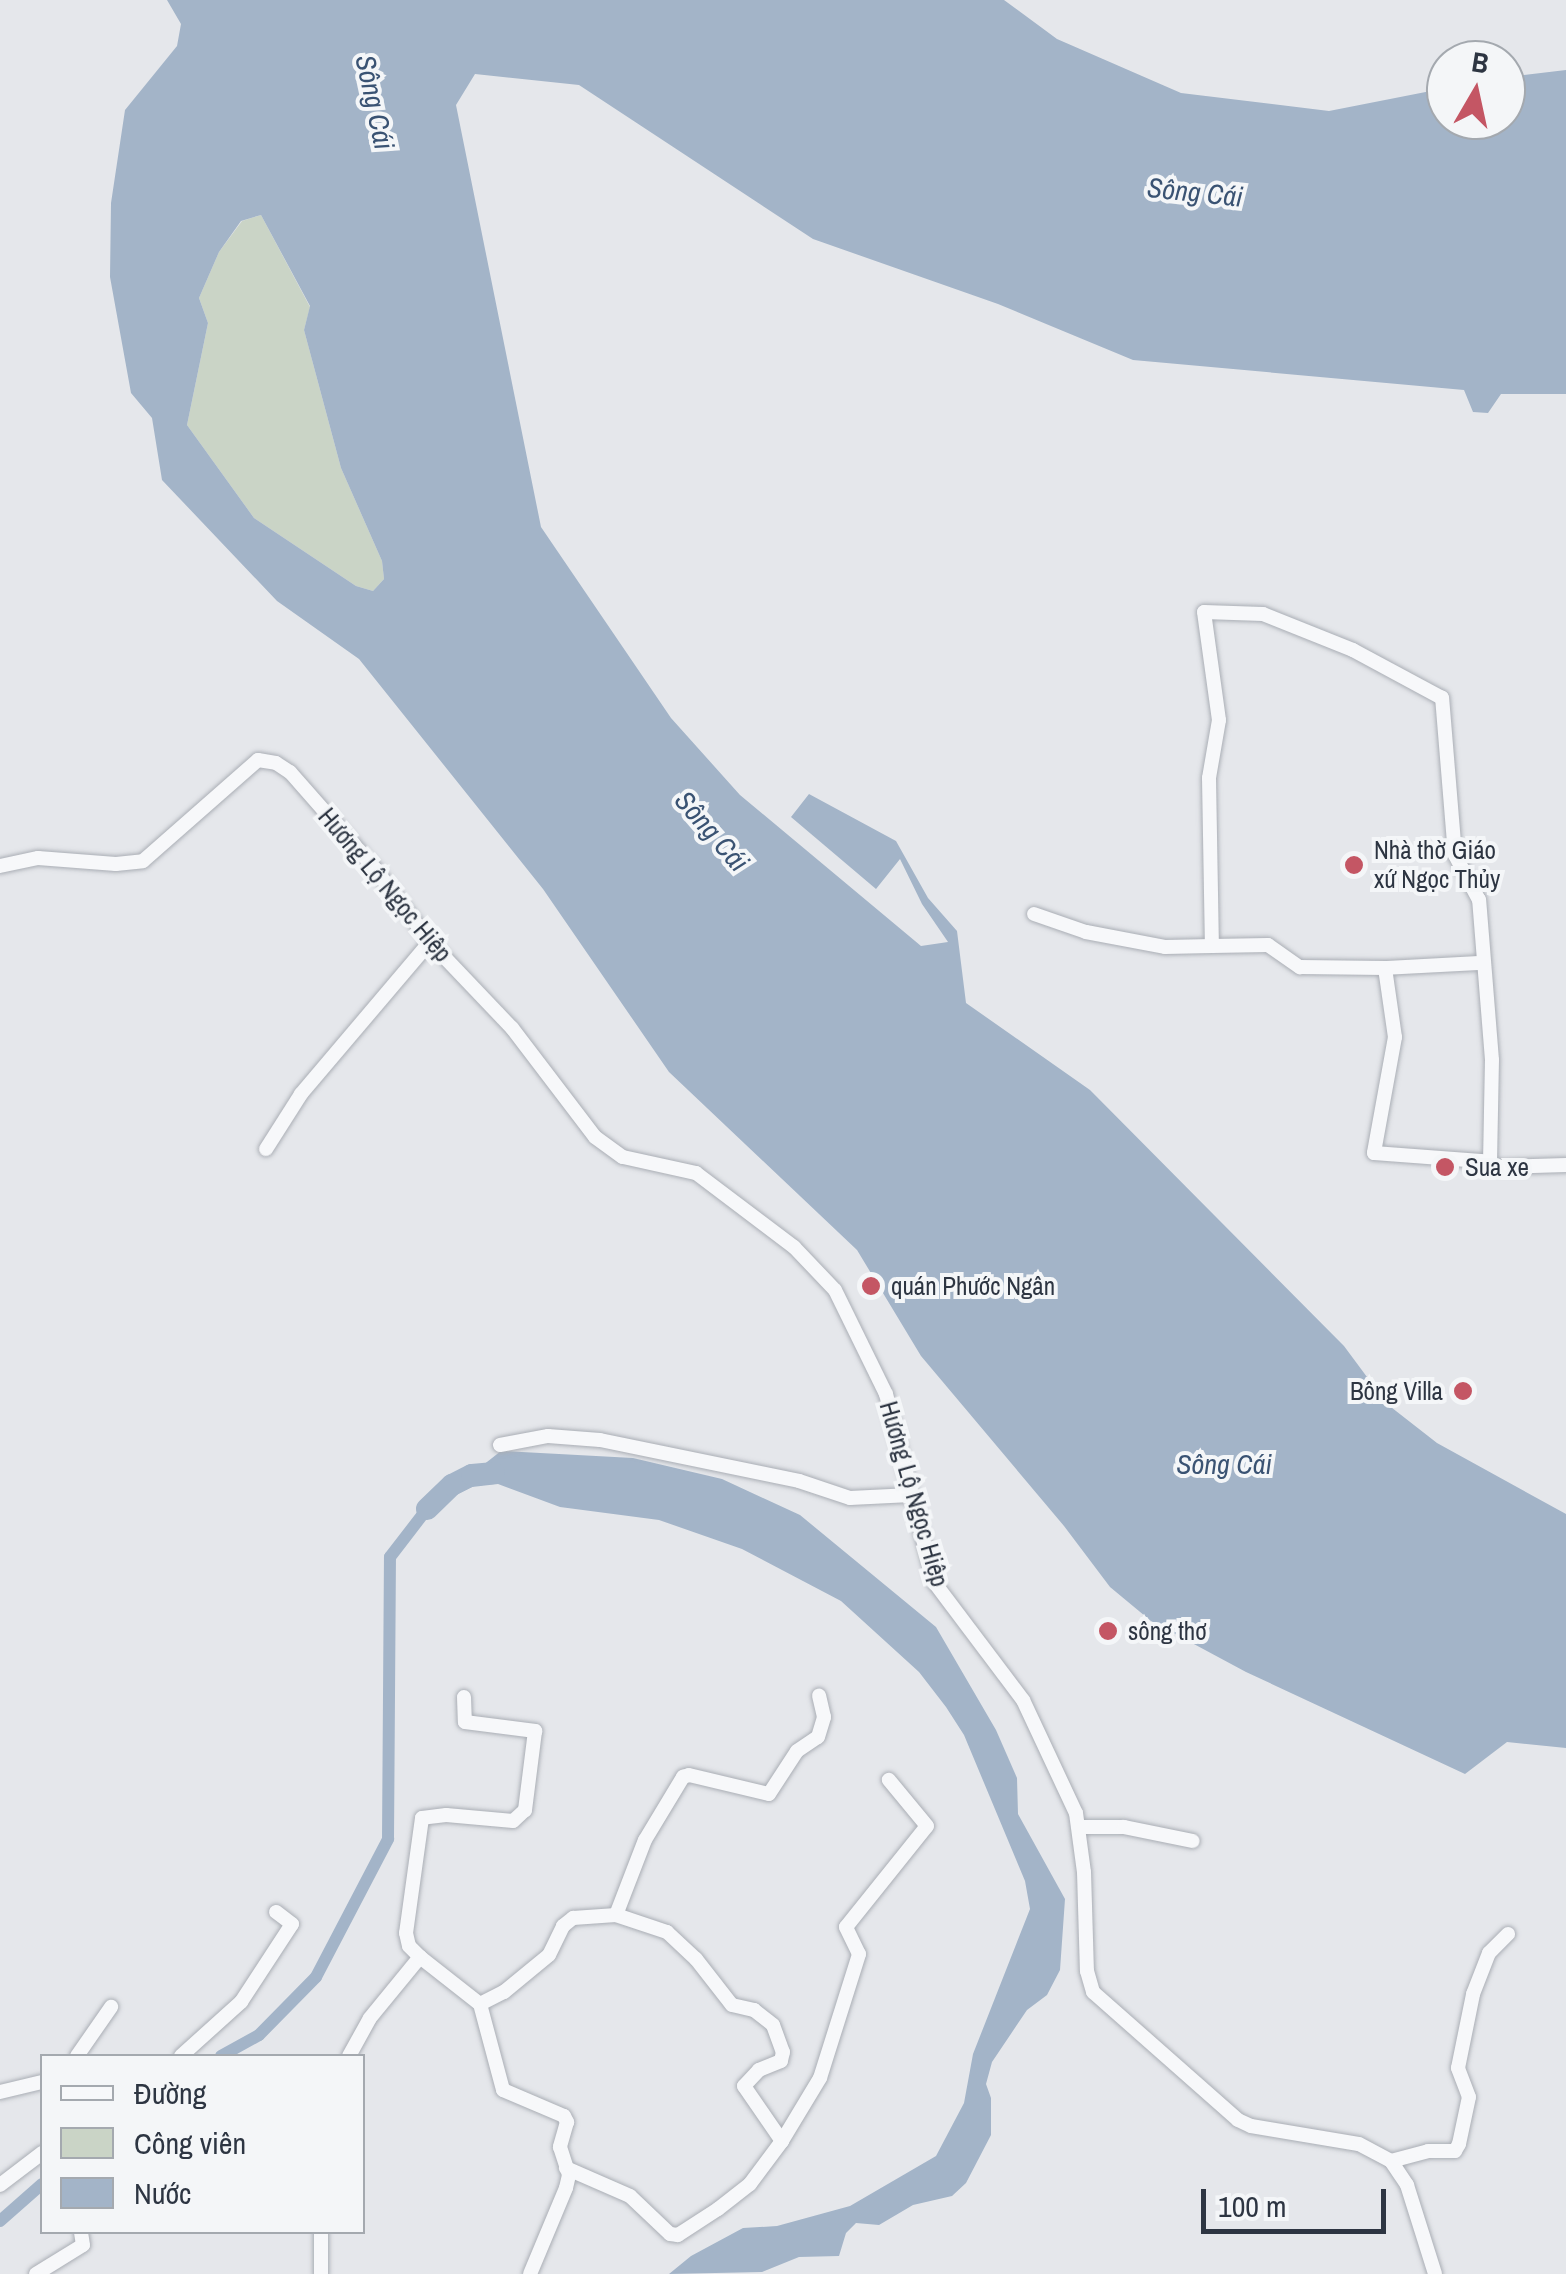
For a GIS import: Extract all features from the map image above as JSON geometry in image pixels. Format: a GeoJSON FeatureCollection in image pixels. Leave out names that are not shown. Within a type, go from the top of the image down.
{"type":"FeatureCollection","features":[{"type":"Feature","properties":{"kind":"street"},"geometry":{"type":"LineString","coordinates":[[1212,946],[1209,778],[1220,720],[1204,612],[1263,614],[1353,650],[1442,698],[1455,855],[1479,900],[1481,963],[1492,1060],[1490,1163]]}},
{"type":"Feature","properties":{"kind":"street","name":"Hương Lộ Ngọc Hiệp"},"geometry":{"type":"LineString","coordinates":[[0,866],[38,858],[100,864],[142,861],[258,760],[276,763],[376,870],[430,942],[512,1028],[596,1138],[624,1156],[680,1168],[710,1182],[794,1247],[827,1280],[848,1314],[886,1394],[934,1582],[1037,1724],[1079,1827],[1086,1971],[1093,1992],[1238,2120],[1251,2126],[1359,2144],[1392,2161]]}},
{"type":"Feature","properties":{"kind":"street"},"geometry":{"type":"LineString","coordinates":[[1034,914],[1086,932],[1164,947],[1268,945],[1300,966],[1385,968],[1481,963]]}},
{"type":"Feature","properties":{"kind":"street"},"geometry":{"type":"LineString","coordinates":[[266,1149],[301,1094],[430,942]]}},
{"type":"Feature","properties":{"kind":"street"},"geometry":{"type":"LineString","coordinates":[[1385,968],[1394,1037],[1374,1153],[1501,1167],[1566,1165]]}},
{"type":"Feature","properties":{"kind":"street"},"geometry":{"type":"LineString","coordinates":[[500,1445],[548,1436],[600,1440],[799,1480],[850,1498],[911,1496]]}},
{"type":"Feature","properties":{"kind":"street"},"geometry":{"type":"LineString","coordinates":[[464,1696],[465,1722],[529,1727],[536,1731],[520,1819],[446,1814],[422,1818],[406,1933],[409,1946],[420,1957],[480,2004],[503,2090],[564,2116],[567,2122],[560,2147],[566,2168],[562,2198],[530,2274]]}},
{"type":"Feature","properties":{"kind":"street"},"geometry":{"type":"LineString","coordinates":[[616,1915],[644,1840],[684,1777],[689,1774],[769,1794],[797,1750],[818,1736],[824,1711],[819,1696]]}},
{"type":"Feature","properties":{"kind":"street"},"geometry":{"type":"LineString","coordinates":[[566,2168],[630,2196],[670,2234],[678,2235],[750,2184],[782,2141],[820,2078],[860,1954],[846,1927],[926,1826],[889,1780]]}},
{"type":"Feature","properties":{"kind":"street"},"geometry":{"type":"LineString","coordinates":[[1079,1827],[1124,1827],[1193,1841]]}},
{"type":"Feature","properties":{"kind":"street"},"geometry":{"type":"LineString","coordinates":[[183,2054],[241,2002],[292,1924],[276,1912]]}},
{"type":"Feature","properties":{"kind":"street"},"geometry":{"type":"LineString","coordinates":[[480,2004],[504,1992],[542,1962],[573,1918],[616,1915],[667,1932],[696,1959],[732,2004],[754,2010],[773,2025],[783,2052],[781,2061],[759,2070],[744,2086],[782,2141]]}},
{"type":"Feature","properties":{"kind":"street"},"geometry":{"type":"LineString","coordinates":[[1435,2274],[1407,2185],[1392,2161],[1428,2150],[1455,2151],[1460,2144],[1469,2097],[1458,2068],[1473,1994],[1489,1953],[1508,1934]]}},
{"type":"Feature","properties":{"kind":"street"},"geometry":{"type":"LineString","coordinates":[[351,2054],[370,2018],[420,1957]]}},
{"type":"Feature","properties":{"kind":"street"},"geometry":{"type":"LineString","coordinates":[[78,2054],[110,2007]]}},
{"type":"Feature","properties":{"kind":"street"},"geometry":{"type":"LineString","coordinates":[[0,2092],[40,2082]]}},
{"type":"Feature","properties":{"kind":"street"},"geometry":{"type":"LineString","coordinates":[[0,2186],[40,2155]]}},
{"type":"Feature","properties":{"kind":"street"},"geometry":{"type":"LineString","coordinates":[[36,2274],[83,2245],[81,2234]]}},
{"type":"Feature","properties":{"kind":"street"},"geometry":{"type":"LineString","coordinates":[[321,2234],[321,2274]]}},
{"type":"Feature","properties":{"kind":"green space"},"geometry":{"type":"Polygon","coordinates":[[[261,215],[310,307],[304,330],[341,468],[382,561],[384,579],[373,591],[356,586],[254,518],[187,425],[208,323],[199,298],[219,252],[242,221],[261,215]]]}},
{"type":"Feature","properties":{"kind":"water","name":"Sông Cái"},"geometry":{"type":"Polygon","coordinates":[[[167,0],[1004,0],[1057,39],[1181,93],[1329,111],[1426,92],[1426,140],[1526,140],[1526,75],[1566,70],[1566,394],[1501,394],[1488,413],[1473,412],[1464,390],[1133,360],[998,304],[813,239],[579,85],[475,74],[456,105],[541,527],[671,718],[740,795],[921,946],[948,942],[922,904],[900,859],[876,889],[791,817],[809,794],[896,841],[928,898],[957,931],[966,1003],[1090,1090],[1344,1346],[1387,1404],[1437,1443],[1566,1514],[1566,1748],[1507,1742],[1465,1774],[1246,1672],[1151,1621],[1110,1587],[1064,1526],[921,1356],[857,1250],[669,1072],[543,889],[359,659],[277,601],[162,480],[152,418],[131,393],[110,277],[111,203],[125,110],[177,46],[181,24],[167,0]],[[261,215],[241,221],[219,252],[199,298],[208,323],[187,425],[254,518],[356,586],[373,591],[384,579],[382,561],[341,468],[304,330],[310,306],[261,215]]]}},
{"type":"Feature","properties":{"kind":"water"},"geometry":{"type":"Polygon","coordinates":[[[501,1451],[633,1458],[722,1479],[800,1515],[936,1627],[996,1730],[1017,1778],[1018,1814],[1065,1899],[1060,1970],[1047,1995],[1027,2010],[992,2062],[986,2084],[991,2098],[991,2135],[966,2183],[952,2196],[913,2205],[879,2225],[856,2223],[846,2233],[839,2256],[799,2257],[762,2272],[669,2274],[691,2256],[743,2228],[777,2226],[850,2206],[936,2156],[964,2103],[973,2054],[1030,1909],[1025,1881],[964,1735],[919,1672],[841,1601],[742,1549],[659,1520],[560,1507],[498,1484],[472,1487],[427,1509],[501,1451]]]}},
{"type":"Feature","properties":{"kind":"waterway"},"geometry":{"type":"LineString","coordinates":[[427,1509],[452,1485],[472,1475],[494,1473]]}},
{"type":"Feature","properties":{"kind":"waterway"},"geometry":{"type":"LineString","coordinates":[[225,2054],[259,2035],[316,1977],[388,1839],[390,1557],[427,1509]]}},
{"type":"Feature","properties":{"kind":"waterway"},"geometry":{"type":"LineString","coordinates":[[0,2221],[40,2186]]}},
{"type":"Feature","properties":{"kind":"place","name":"Nhà thờ Giáo xứ Ngọc Thủy"},"geometry":{"type":"Point","coordinates":[1354,865]}},
{"type":"Feature","properties":{"kind":"place","name":"Sua xe"},"geometry":{"type":"Point","coordinates":[1445,1167]}},
{"type":"Feature","properties":{"kind":"place","name":"quán Phước Ngân"},"geometry":{"type":"Point","coordinates":[871,1286]}},
{"type":"Feature","properties":{"kind":"place","name":"Bông Villa"},"geometry":{"type":"Point","coordinates":[1463,1391]}},
{"type":"Feature","properties":{"kind":"place","name":"sông thơ"},"geometry":{"type":"Point","coordinates":[1108,1631]}}]}
